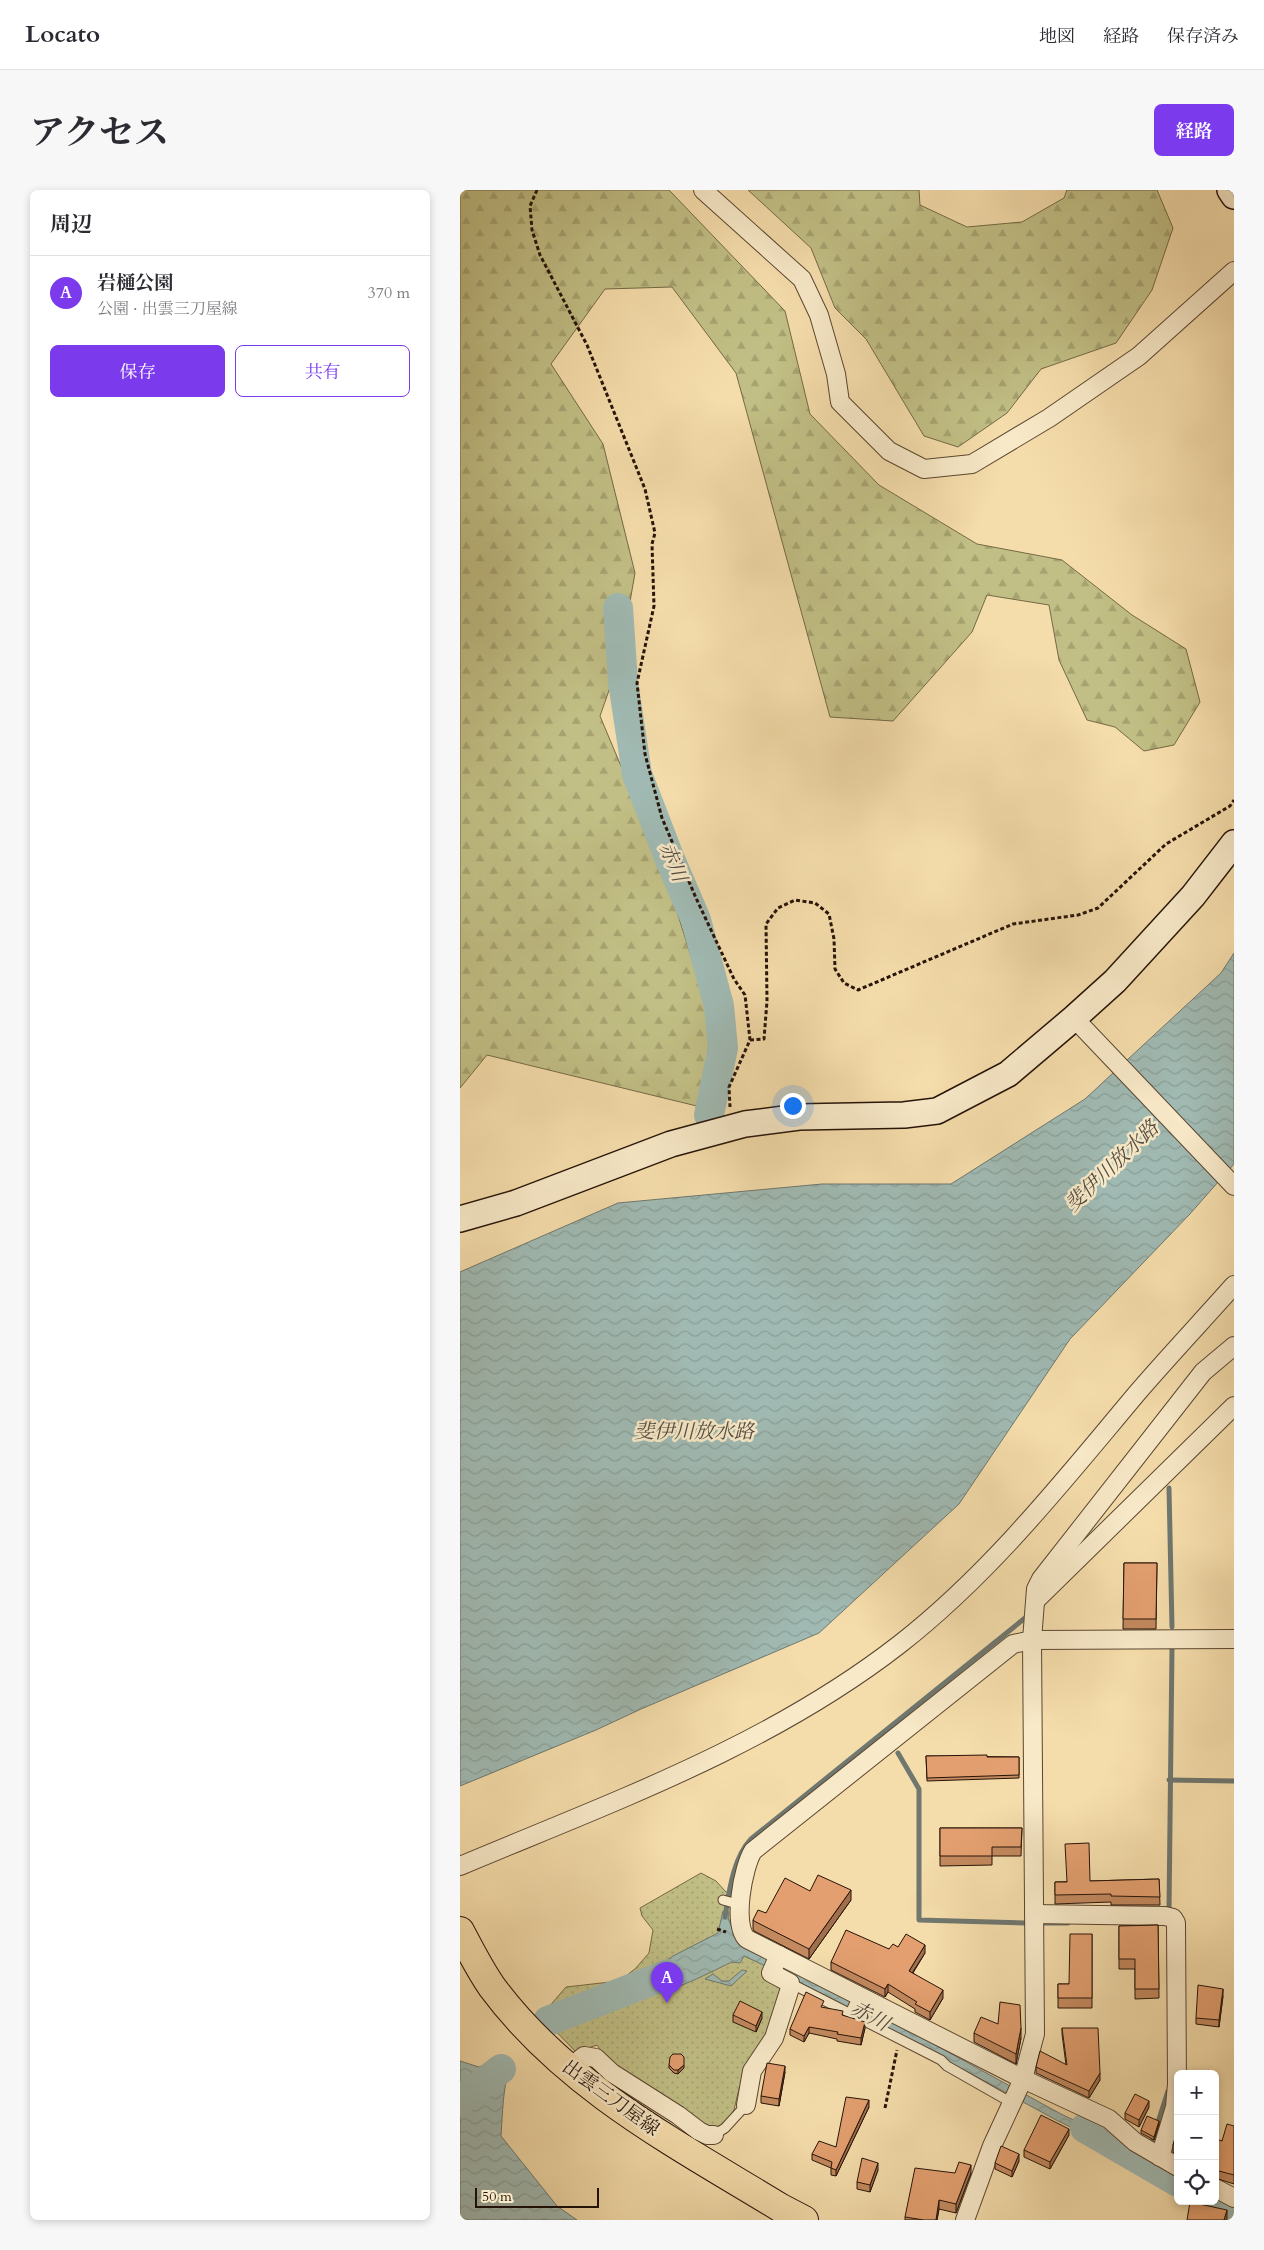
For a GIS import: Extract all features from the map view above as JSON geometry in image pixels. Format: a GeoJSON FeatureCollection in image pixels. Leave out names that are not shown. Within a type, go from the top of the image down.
{"type":"FeatureCollection","features":[{"type":"Feature","properties":{"kind":"main road","name":"出雲三刀屋線"},"geometry":{"type":"LineString","coordinates":[[460,1931],[492,1986],[519,2019],[568,2069],[620,2109],[781,2208],[804,2220]]}},
{"type":"Feature","properties":{"kind":"street"},"geometry":{"type":"LineString","coordinates":[[703,190],[802,279],[819,315],[836,374],[840,402],[889,451],[924,469],[972,464],[1049,418],[1139,356],[1234,271]]}},
{"type":"Feature","properties":{"kind":"street"},"geometry":{"type":"LineString","coordinates":[[1230,190],[1234,196]]}},
{"type":"Feature","properties":{"kind":"street"},"geometry":{"type":"LineString","coordinates":[[460,1219],[516,1203],[671,1144],[745,1124],[799,1117],[904,1115],[937,1110],[1008,1074],[1074,1018],[1115,980],[1193,896],[1234,843]]}},
{"type":"Feature","properties":{"kind":"street"},"geometry":{"type":"LineString","coordinates":[[1074,1018],[1234,1186]]}},
{"type":"Feature","properties":{"kind":"street"},"geometry":{"type":"LineString","coordinates":[[460,1866],[700,1765],[760,1735],[855,1677],[901,1643],[940,1611],[1044,1505],[1139,1391],[1234,1285]]}},
{"type":"Feature","properties":{"kind":"street"},"geometry":{"type":"LineString","coordinates":[[965,2220],[992,2146],[1016,2093],[1035,2034],[1032,1640],[1036,1589],[1041,1579],[1203,1372],[1234,1346]]}},
{"type":"Feature","properties":{"kind":"street"},"geometry":{"type":"LineString","coordinates":[[1034,1608],[1234,1406]]}},
{"type":"Feature","properties":{"kind":"street"},"geometry":{"type":"LineString","coordinates":[[1174,2165],[1135,2142],[1109,2119],[1016,2093],[776,1962],[743,1936],[731,1902],[753,1851],[1006,1647],[1020,1641],[1032,1640],[1234,1639]]}},
{"type":"Feature","properties":{"kind":"street"},"geometry":{"type":"LineString","coordinates":[[1034,1914],[1165,1916],[1173,1918],[1176,1922],[1177,2084],[1175,2107],[1160,2157]]}},
{"type":"Feature","properties":{"kind":"street"},"geometry":{"type":"LineString","coordinates":[[746,2105],[752,2071],[768,2049],[778,2030],[780,2016],[790,1988],[790,1983],[771,1973],[776,1962]]}},
{"type":"Feature","properties":{"kind":"street"},"geometry":{"type":"LineString","coordinates":[[568,2069],[584,2056],[596,2058],[612,2073],[678,2115],[699,2131],[707,2135],[714,2135]]}},
{"type":"Feature","properties":{"kind":"street"},"geometry":{"type":"LineString","coordinates":[[1219,2190],[1234,2198]]}},
{"type":"Feature","properties":{"kind":"lane"},"geometry":{"type":"LineString","coordinates":[[790,1983],[857,2007],[900,2038],[1016,2093]]}},
{"type":"Feature","properties":{"kind":"lane"},"geometry":{"type":"LineString","coordinates":[[714,2135],[725,2128],[746,2105]]}},
{"type":"Feature","properties":{"kind":"path"},"geometry":{"type":"LineString","coordinates":[[537,190],[530,206],[532,230],[540,255],[587,346],[645,489],[654,533],[652,544],[654,606],[637,683],[645,754],[662,818],[696,898],[734,979],[745,995],[750,1040],[729,1087],[730,1128]]}},
{"type":"Feature","properties":{"kind":"path"},"geometry":{"type":"LineString","coordinates":[[750,1040],[764,1039],[767,1001],[766,924],[778,908],[795,900],[815,902],[828,914],[834,939],[835,969],[844,984],[858,990],[1013,924],[1078,915],[1098,908],[1166,844],[1230,806],[1234,800]]}},
{"type":"Feature","properties":{"kind":"path"},"geometry":{"type":"LineString","coordinates":[[885,2108],[900,2038]]}},
{"type":"Feature","properties":{"kind":"green space"},"geometry":{"type":"Polygon","coordinates":[[[460,190],[669,190],[785,311],[810,414],[879,485],[977,544],[1062,560],[1132,615],[1186,649],[1200,702],[1174,745],[1144,751],[1115,727],[1087,720],[1059,660],[1049,605],[987,595],[972,632],[893,721],[830,717],[736,373],[672,287],[605,289],[551,364],[603,444],[635,573],[620,659],[600,716],[662,864],[710,1017],[705,1108],[487,1055],[460,1088],[460,190]]]}},
{"type":"Feature","properties":{"kind":"green space"},"geometry":{"type":"Polygon","coordinates":[[[748,190],[919,190],[920,205],[967,227],[1022,222],[1064,198],[1067,190],[1157,190],[1173,228],[1152,290],[1116,343],[1041,369],[1007,413],[958,447],[924,436],[866,339],[835,308],[811,248],[748,190]]]}},
{"type":"Feature","properties":{"kind":"green space"},"geometry":{"type":"Polygon","coordinates":[[[701,1873],[716,1881],[726,1892],[734,1893],[731,1913],[783,1984],[773,2028],[751,2062],[739,2089],[734,2110],[729,2120],[718,2130],[708,2131],[648,2093],[620,2071],[597,2045],[576,2052],[541,2016],[566,1987],[619,1981],[635,1969],[649,1953],[653,1930],[642,1916],[640,1908],[701,1873]]]}},
{"type":"Feature","properties":{"kind":"water","name":"斐伊川放水路"},"geometry":{"type":"Polygon","coordinates":[[[1234,953],[1234,1164],[1189,1215],[1070,1339],[959,1504],[819,1633],[596,1730],[460,1786],[460,1272],[618,1203],[822,1184],[951,1184],[1085,1099],[1221,973],[1234,953]]]}},
{"type":"Feature","properties":{"kind":"water"},"geometry":{"type":"Polygon","coordinates":[[[723,1911],[729,1912],[728,1918],[735,1935],[1061,2114],[1122,2143],[1119,2150],[1058,2121],[944,2059],[945,2057],[744,1956],[740,1963],[732,1962],[683,1985],[656,1992],[632,1991],[630,1987],[673,1956],[718,1933],[723,1911]]]}},
{"type":"Feature","properties":{"kind":"water"},"geometry":{"type":"Polygon","coordinates":[[[742,1970],[747,1971],[731,1986],[705,1979],[713,1974],[722,1981],[729,1981],[742,1970]]]}},
{"type":"Feature","properties":{"kind":"water"},"geometry":{"type":"Polygon","coordinates":[[[460,2061],[479,2067],[493,2061],[508,2077],[504,2096],[501,2136],[557,2206],[577,2220],[460,2220],[460,2061]]]}},
{"type":"Feature","properties":{"kind":"building"},"geometry":{"type":"Polygon","coordinates":[[[1124,1563],[1157,1563],[1156,1619],[1123,1619],[1124,1563]]]}},
{"type":"Feature","properties":{"kind":"building"},"geometry":{"type":"Polygon","coordinates":[[[987,1755],[987,1757],[1019,1757],[1019,1775],[927,1778],[926,1756],[987,1755]]]}},
{"type":"Feature","properties":{"kind":"building"},"geometry":{"type":"Polygon","coordinates":[[[940,1828],[1022,1828],[1021,1847],[992,1847],[992,1856],[940,1856],[940,1828]]]}},
{"type":"Feature","properties":{"kind":"building"},"geometry":{"type":"Polygon","coordinates":[[[1089,1843],[1090,1881],[1159,1879],[1160,1897],[1111,1896],[1111,1894],[1055,1895],[1055,1882],[1067,1882],[1065,1844],[1089,1843]]]}},
{"type":"Feature","properties":{"kind":"building"},"geometry":{"type":"Polygon","coordinates":[[[818,1875],[851,1890],[809,1949],[753,1920],[758,1910],[766,1913],[785,1878],[810,1891],[818,1875]]]}},
{"type":"Feature","properties":{"kind":"building"},"geometry":{"type":"Polygon","coordinates":[[[1158,1925],[1159,1989],[1135,1989],[1135,1959],[1119,1959],[1119,1926],[1158,1925]]]}},
{"type":"Feature","properties":{"kind":"building"},"geometry":{"type":"Polygon","coordinates":[[[846,1930],[889,1949],[893,1944],[898,1947],[906,1934],[925,1945],[909,1971],[943,1990],[930,2012],[915,2004],[917,2002],[888,1984],[885,1989],[831,1962],[846,1930]]]}},
{"type":"Feature","properties":{"kind":"building"},"geometry":{"type":"Polygon","coordinates":[[[1070,1934],[1092,1934],[1092,1998],[1058,1998],[1058,1984],[1069,1984],[1070,1934]]]}},
{"type":"Feature","properties":{"kind":"building"},"geometry":{"type":"Polygon","coordinates":[[[1198,1985],[1223,1989],[1219,2020],[1196,2018],[1198,1985]]]}},
{"type":"Feature","properties":{"kind":"building"},"geometry":{"type":"Polygon","coordinates":[[[806,1992],[824,2001],[821,2007],[843,2011],[842,2015],[865,2022],[861,2038],[809,2027],[804,2036],[790,2029],[806,1992]]]}},
{"type":"Feature","properties":{"kind":"building"},"geometry":{"type":"Polygon","coordinates":[[[740,2001],[762,2012],[756,2026],[733,2015],[740,2001]]]}},
{"type":"Feature","properties":{"kind":"building"},"geometry":{"type":"Polygon","coordinates":[[[1000,2002],[1020,2005],[1021,2028],[1016,2054],[974,2033],[981,2017],[998,2024],[1000,2002]]]}},
{"type":"Feature","properties":{"kind":"building"},"geometry":{"type":"Polygon","coordinates":[[[1062,2028],[1098,2028],[1100,2073],[1089,2091],[1036,2067],[1040,2051],[1067,2065],[1062,2028]]]}},
{"type":"Feature","properties":{"kind":"building"},"geometry":{"type":"Polygon","coordinates":[[[673,2054],[681,2054],[684,2057],[684,2065],[678,2070],[674,2070],[669,2065],[670,2057],[673,2054]]]}},
{"type":"Feature","properties":{"kind":"building"},"geometry":{"type":"Polygon","coordinates":[[[767,2063],[785,2066],[779,2099],[761,2096],[767,2063]]]}},
{"type":"Feature","properties":{"kind":"building"},"geometry":{"type":"Polygon","coordinates":[[[1135,2094],[1149,2101],[1139,2120],[1125,2113],[1135,2094]]]}},
{"type":"Feature","properties":{"kind":"building"},"geometry":{"type":"Polygon","coordinates":[[[846,2097],[869,2100],[836,2170],[831,2168],[832,2162],[812,2154],[819,2141],[836,2147],[846,2097]]]}},
{"type":"Feature","properties":{"kind":"building"},"geometry":{"type":"Polygon","coordinates":[[[1041,2115],[1069,2129],[1050,2162],[1024,2150],[1041,2115]]]}},
{"type":"Feature","properties":{"kind":"building"},"geometry":{"type":"Polygon","coordinates":[[[1147,2116],[1159,2121],[1154,2137],[1141,2130],[1147,2116]]]}},
{"type":"Feature","properties":{"kind":"building"},"geometry":{"type":"Polygon","coordinates":[[[1227,2124],[1234,2126],[1234,2175],[1219,2171],[1219,2140],[1222,2141],[1227,2124]]]}},
{"type":"Feature","properties":{"kind":"building"},"geometry":{"type":"Polygon","coordinates":[[[1001,2146],[1019,2154],[1012,2171],[995,2163],[1001,2146]]]}},
{"type":"Feature","properties":{"kind":"building"},"geometry":{"type":"Polygon","coordinates":[[[862,2158],[878,2163],[870,2185],[857,2182],[862,2158]]]}},
{"type":"Feature","properties":{"kind":"building"},"geometry":{"type":"Polygon","coordinates":[[[959,2162],[971,2165],[956,2204],[939,2200],[936,2220],[905,2217],[915,2168],[955,2173],[959,2162]]]}},
{"type":"Feature","properties":{"kind":"building"},"geometry":{"type":"Polygon","coordinates":[[[1190,2205],[1204,2205],[1227,2210],[1224,2220],[1187,2220],[1190,2205]]]}},
{"type":"Feature","properties":{"kind":"waterway","name":"赤川"},"geometry":{"type":"LineString","coordinates":[[618,608],[623,682],[637,774],[696,920],[719,1006],[723,1048],[709,1115]]}},
{"type":"Feature","properties":{"kind":"waterway"},"geometry":{"type":"LineString","coordinates":[[1169,1488],[1172,1627]]}},
{"type":"Feature","properties":{"kind":"waterway"},"geometry":{"type":"LineString","coordinates":[[725,1917],[730,1886],[736,1865],[751,1839],[1030,1614]]}},
{"type":"Feature","properties":{"kind":"waterway"},"geometry":{"type":"LineString","coordinates":[[1169,1910],[1172,1648]]}},
{"type":"Feature","properties":{"kind":"waterway"},"geometry":{"type":"LineString","coordinates":[[898,1753],[919,1789],[919,1920],[1025,1923]]}},
{"type":"Feature","properties":{"kind":"waterway"},"geometry":{"type":"LineString","coordinates":[[1169,1780],[1234,1781]]}},
{"type":"Feature","properties":{"kind":"waterway"},"geometry":{"type":"LineString","coordinates":[[1044,1923],[1068,1923]]}},
{"type":"Feature","properties":{"kind":"waterway","name":"赤川"},"geometry":{"type":"LineString","coordinates":[[548,2021],[669,1974]]}},
{"type":"Feature","properties":{"kind":"waterway","name":"赤川"},"geometry":{"type":"LineString","coordinates":[[460,2101],[501,2069]]}},
{"type":"Feature","properties":{"kind":"waterway"},"geometry":{"type":"LineString","coordinates":[[1151,2144],[1168,2091]]}},
{"type":"Feature","properties":{"kind":"waterway","name":"赤川"},"geometry":{"type":"LineString","coordinates":[[1085,2128],[1174,2180]]}},
{"type":"Feature","properties":{"kind":"waterway","name":"赤川"},"geometry":{"type":"LineString","coordinates":[[1219,2205],[1234,2214]]}},
{"type":"Feature","properties":{"kind":"place","name":"岩樋公園"},"geometry":{"type":"Point","coordinates":[667,2003]}}]}
